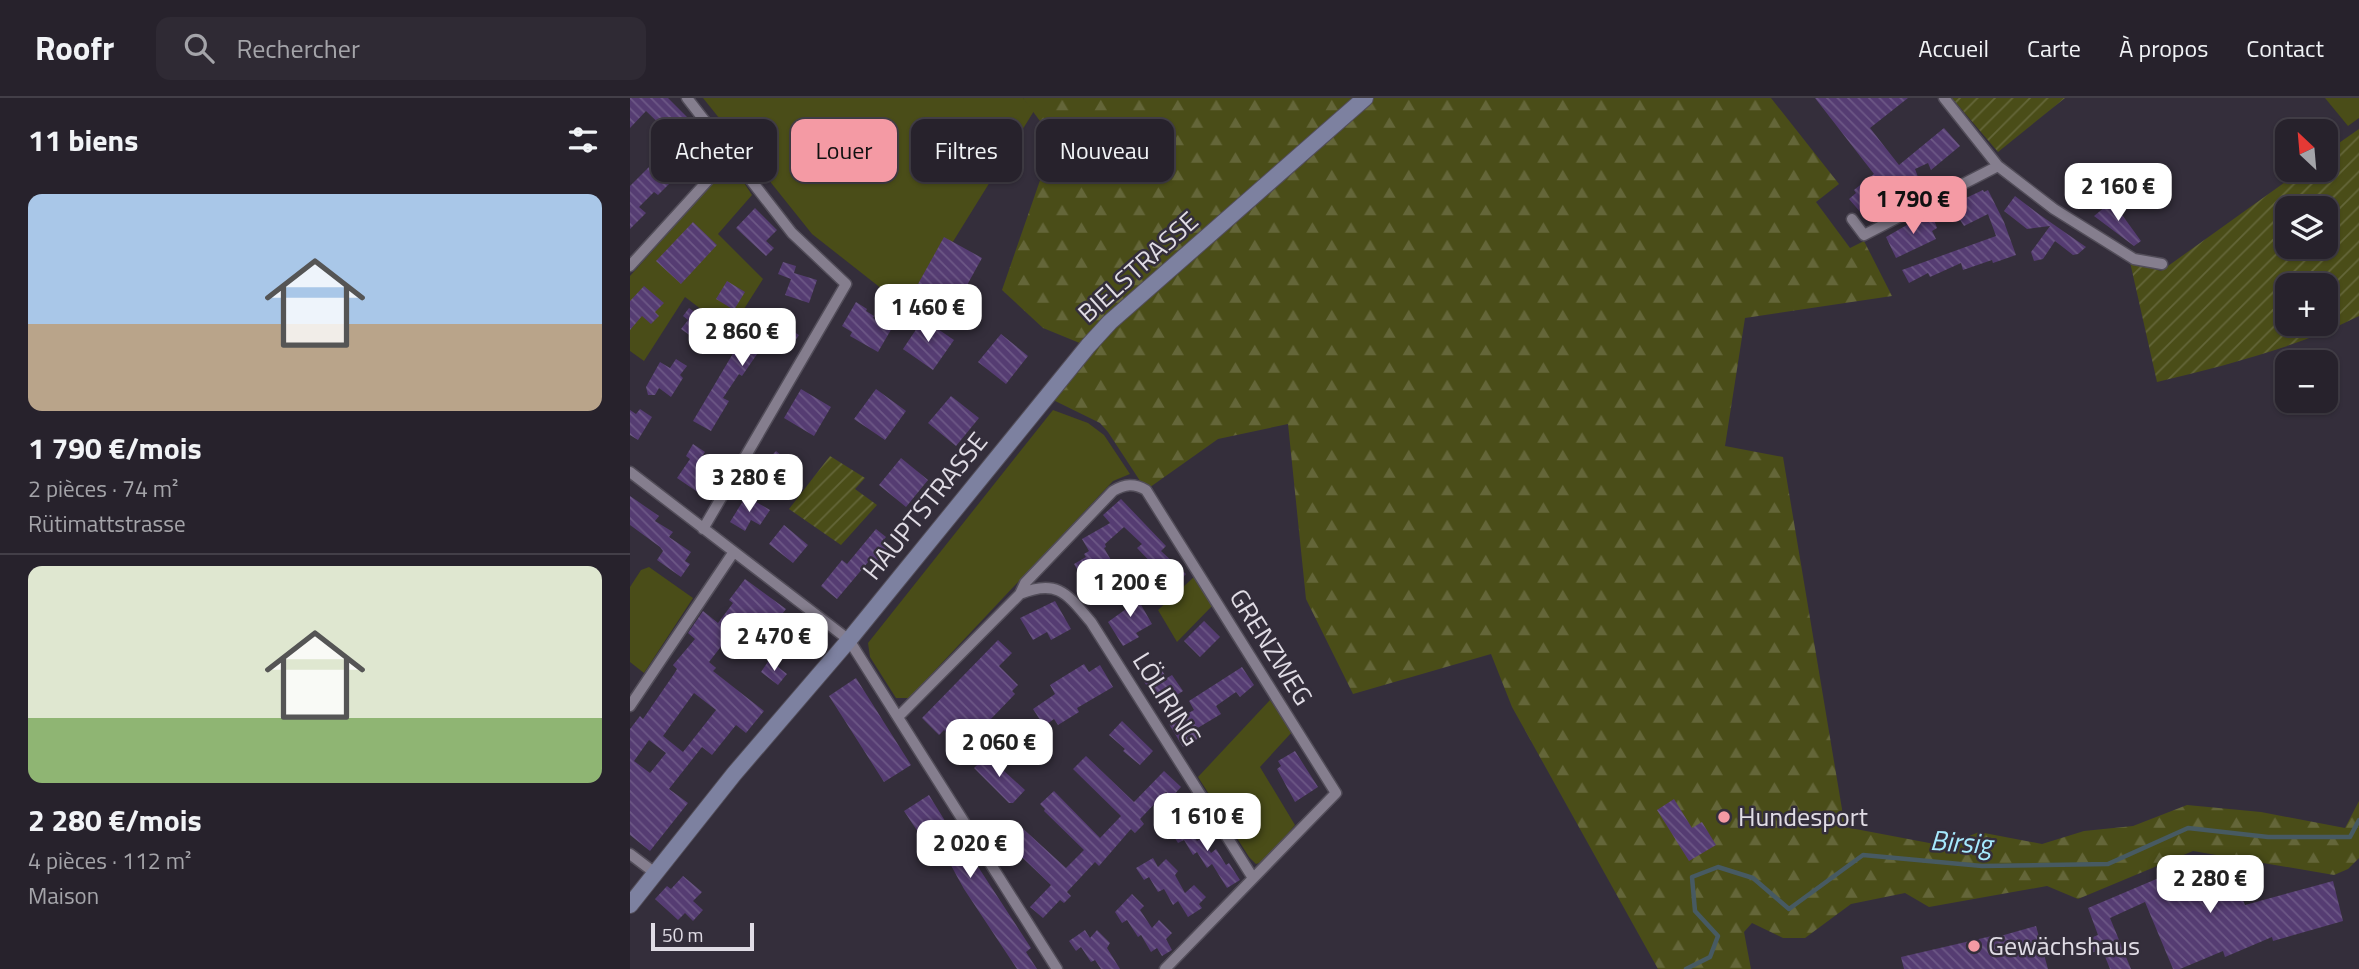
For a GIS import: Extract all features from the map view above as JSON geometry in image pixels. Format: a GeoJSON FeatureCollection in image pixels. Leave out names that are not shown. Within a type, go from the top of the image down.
{"type":"FeatureCollection","features":[{"type":"Feature","properties":{"kind":"main road","name":"BIELSTRASSE"},"geometry":{"type":"LineString","coordinates":[[1045,396],[1110,322],[1365,98]]}},
{"type":"Feature","properties":{"kind":"main road","name":"HAUPTSTRASSE"},"geometry":{"type":"LineString","coordinates":[[630,905],[734,774],[849,640],[1045,396]]}},
{"type":"Feature","properties":{"kind":"street"},"geometry":{"type":"LineString","coordinates":[[687,98],[703,119]]}},
{"type":"Feature","properties":{"kind":"street"},"geometry":{"type":"LineString","coordinates":[[1944,98],[1998,166],[2053,209],[2134,259],[2162,264]]}},
{"type":"Feature","properties":{"kind":"street"},"geometry":{"type":"LineString","coordinates":[[1852,219],[1864,235],[1998,166]]}},
{"type":"Feature","properties":{"kind":"street"},"geometry":{"type":"LineString","coordinates":[[630,266],[706,182]]}},
{"type":"Feature","properties":{"kind":"street"},"geometry":{"type":"LineString","coordinates":[[702,529],[846,284],[792,233],[752,182]]}},
{"type":"Feature","properties":{"kind":"street"},"geometry":{"type":"LineString","coordinates":[[630,472],[849,640],[1057,969]]}},
{"type":"Feature","properties":{"kind":"street","name":"GRENZWEG"},"geometry":{"type":"LineString","coordinates":[[1020,594],[1025,583],[1113,491],[1130,484],[1146,490],[1336,793],[1253,878]]}},
{"type":"Feature","properties":{"kind":"street"},"geometry":{"type":"LineString","coordinates":[[630,706],[733,553]]}},
{"type":"Feature","properties":{"kind":"street","name":"LÖLIRING"},"geometry":{"type":"LineString","coordinates":[[1020,594],[1037,587],[1053,587],[1066,593],[1091,622],[1253,878]]}},
{"type":"Feature","properties":{"kind":"street"},"geometry":{"type":"LineString","coordinates":[[898,717],[1020,594]]}},
{"type":"Feature","properties":{"kind":"street"},"geometry":{"type":"LineString","coordinates":[[630,854],[655,873]]}},
{"type":"Feature","properties":{"kind":"street"},"geometry":{"type":"LineString","coordinates":[[1165,969],[1253,878]]}},
{"type":"Feature","properties":{"kind":"green space"},"geometry":{"type":"Polygon","coordinates":[[[703,98],[1023,98],[1034,111],[1022,130],[1022,119],[911,119],[911,182],[990,182],[910,311],[812,234],[770,182],[777,182],[777,119],[720,119],[703,98]]]}},
{"type":"Feature","properties":{"kind":"green space"},"geometry":{"type":"Polygon","coordinates":[[[1023,98],[1771,98],[1839,184],[1816,202],[1850,248],[1864,241],[1892,296],[1745,318],[1725,446],[1783,457],[1845,827],[1945,846],[1979,832],[2042,844],[2084,831],[2133,826],[2187,805],[2261,812],[2345,828],[2359,801],[2359,858],[2348,869],[2334,875],[2193,851],[2078,899],[2047,886],[1929,907],[1905,893],[1851,904],[1805,938],[1783,938],[1752,923],[1744,932],[1751,969],[1658,969],[1512,707],[1491,654],[1353,694],[1306,599],[1288,424],[1218,439],[1146,490],[1100,423],[1045,396],[1087,346],[1043,328],[1002,290],[1039,182],[1174,182],[1174,119],[1038,119],[1023,98]]]}},
{"type":"Feature","properties":{"kind":"green space"},"geometry":{"type":"Polygon","coordinates":[[[1952,98],[2065,98],[1998,152],[1952,98]]]}},
{"type":"Feature","properties":{"kind":"green space"},"geometry":{"type":"Polygon","coordinates":[[[2325,98],[2359,98],[2359,118],[2348,126],[2325,98]]]}},
{"type":"Feature","properties":{"kind":"green space"},"geometry":{"type":"Polygon","coordinates":[[[2359,129],[2359,316],[2338,326],[2338,273],[2275,273],[2275,336],[2313,336],[2235,362],[2157,382],[2130,262],[2161,271],[2285,182],[2338,182],[2338,144],[2359,129]]]}},
{"type":"Feature","properties":{"kind":"green space"},"geometry":{"type":"Polygon","coordinates":[[[714,182],[744,182],[752,195],[718,234],[763,279],[730,331],[685,297],[644,361],[630,351],[630,276],[714,182]]]}},
{"type":"Feature","properties":{"kind":"green space"},"geometry":{"type":"Polygon","coordinates":[[[1053,410],[1088,423],[1104,435],[1130,474],[1113,481],[909,698],[896,698],[870,657],[868,643],[1053,410]]]}},
{"type":"Feature","properties":{"kind":"green space"},"geometry":{"type":"Polygon","coordinates":[[[830,456],[865,478],[855,489],[877,505],[841,545],[789,509],[830,456]]]}},
{"type":"Feature","properties":{"kind":"green space"},"geometry":{"type":"Polygon","coordinates":[[[649,567],[693,598],[644,673],[630,662],[630,587],[641,570],[649,567]]]}},
{"type":"Feature","properties":{"kind":"green space"},"geometry":{"type":"Polygon","coordinates":[[[1195,576],[1213,605],[1177,642],[1158,610],[1195,576]]]}},
{"type":"Feature","properties":{"kind":"green space"},"geometry":{"type":"Polygon","coordinates":[[[1270,700],[1292,732],[1260,767],[1295,825],[1265,861],[1256,864],[1198,777],[1270,700]]]}},
{"type":"Feature","properties":{"kind":"building"},"geometry":{"type":"Polygon","coordinates":[[[630,98],[668,98],[688,118],[654,119],[646,111],[630,128],[630,98]]]}},
{"type":"Feature","properties":{"kind":"building"},"geometry":{"type":"Polygon","coordinates":[[[1815,98],[1908,98],[1870,128],[1899,165],[1944,128],[1960,146],[1931,170],[1928,163],[1915,169],[1924,193],[1922,194],[1908,176],[1862,214],[1849,199],[1856,193],[1854,190],[1874,174],[1815,98]]]}},
{"type":"Feature","properties":{"kind":"building"},"geometry":{"type":"Polygon","coordinates":[[[651,165],[651,182],[671,182],[658,195],[654,192],[639,207],[646,213],[630,229],[630,186],[651,165]]]}},
{"type":"Feature","properties":{"kind":"building"},"geometry":{"type":"Polygon","coordinates":[[[1988,190],[2016,255],[1963,270],[1961,263],[1930,277],[1928,273],[1909,283],[1902,270],[1996,236],[1988,214],[1964,226],[1960,220],[1956,222],[1950,209],[1954,207],[1953,204],[1988,190]]]}},
{"type":"Feature","properties":{"kind":"building"},"geometry":{"type":"Polygon","coordinates":[[[2015,196],[2086,247],[2073,255],[2055,241],[2043,259],[2034,261],[2031,252],[2050,226],[2027,229],[2004,211],[2015,196]]]}},
{"type":"Feature","properties":{"kind":"building"},"geometry":{"type":"Polygon","coordinates":[[[2112,201],[2141,241],[2134,246],[2094,216],[2112,201]]]}},
{"type":"Feature","properties":{"kind":"building"},"geometry":{"type":"Polygon","coordinates":[[[755,208],[777,230],[766,241],[774,248],[766,256],[736,228],[755,208]]]}},
{"type":"Feature","properties":{"kind":"building"},"geometry":{"type":"Polygon","coordinates":[[[1926,214],[1932,214],[1937,228],[1932,231],[1936,239],[1896,258],[1886,237],[1926,214]]]}},
{"type":"Feature","properties":{"kind":"building"},"geometry":{"type":"Polygon","coordinates":[[[693,222],[717,245],[681,284],[656,261],[693,222]]]}},
{"type":"Feature","properties":{"kind":"building"},"geometry":{"type":"Polygon","coordinates":[[[944,237],[982,258],[956,305],[918,284],[944,237]]]}},
{"type":"Feature","properties":{"kind":"building"},"geometry":{"type":"Polygon","coordinates":[[[783,262],[796,266],[794,273],[817,280],[809,303],[785,295],[791,279],[778,274],[783,262]]]}},
{"type":"Feature","properties":{"kind":"building"},"geometry":{"type":"Polygon","coordinates":[[[727,281],[745,292],[734,310],[716,299],[727,281]]]}},
{"type":"Feature","properties":{"kind":"building"},"geometry":{"type":"Polygon","coordinates":[[[644,286],[664,303],[655,312],[659,316],[651,324],[642,316],[630,330],[630,301],[644,286]]]}},
{"type":"Feature","properties":{"kind":"building"},"geometry":{"type":"Polygon","coordinates":[[[856,302],[867,309],[873,318],[892,328],[878,352],[850,336],[852,332],[842,326],[856,302]]]}},
{"type":"Feature","properties":{"kind":"building"},"geometry":{"type":"Polygon","coordinates":[[[689,308],[714,326],[702,344],[681,329],[688,320],[683,316],[689,308]]]}},
{"type":"Feature","properties":{"kind":"building"},"geometry":{"type":"Polygon","coordinates":[[[770,317],[799,335],[787,353],[766,341],[723,398],[729,401],[711,431],[693,421],[738,345],[745,349],[762,322],[766,324],[770,317]]]}},
{"type":"Feature","properties":{"kind":"building"},"geometry":{"type":"Polygon","coordinates":[[[923,319],[954,340],[933,370],[903,349],[923,319]]]}},
{"type":"Feature","properties":{"kind":"building"},"geometry":{"type":"Polygon","coordinates":[[[1001,334],[1028,356],[1006,384],[978,362],[1001,334]]]}},
{"type":"Feature","properties":{"kind":"building"},"geometry":{"type":"Polygon","coordinates":[[[676,359],[687,366],[671,397],[659,388],[655,395],[648,395],[646,387],[660,362],[670,368],[676,359]]]}},
{"type":"Feature","properties":{"kind":"building"},"geometry":{"type":"Polygon","coordinates":[[[801,389],[831,407],[814,436],[784,418],[801,389]]]}},
{"type":"Feature","properties":{"kind":"building"},"geometry":{"type":"Polygon","coordinates":[[[876,389],[906,411],[885,440],[854,419],[876,389]]]}},
{"type":"Feature","properties":{"kind":"building"},"geometry":{"type":"Polygon","coordinates":[[[951,396],[979,418],[956,446],[928,423],[951,396]]]}},
{"type":"Feature","properties":{"kind":"building"},"geometry":{"type":"Polygon","coordinates":[[[640,409],[652,417],[638,440],[630,435],[630,410],[636,414],[640,409]]]}},
{"type":"Feature","properties":{"kind":"building"},"geometry":{"type":"Polygon","coordinates":[[[693,444],[705,452],[699,461],[714,471],[699,493],[677,478],[690,459],[686,456],[693,444]]]}},
{"type":"Feature","properties":{"kind":"building"},"geometry":{"type":"Polygon","coordinates":[[[776,451],[794,466],[779,483],[770,475],[764,482],[754,474],[776,451]]]}},
{"type":"Feature","properties":{"kind":"building"},"geometry":{"type":"Polygon","coordinates":[[[901,458],[928,480],[906,507],[879,485],[901,458]]]}},
{"type":"Feature","properties":{"kind":"building"},"geometry":{"type":"Polygon","coordinates":[[[630,496],[659,516],[655,521],[673,532],[669,537],[691,552],[685,561],[690,564],[681,577],[657,560],[663,551],[660,547],[630,525],[630,496]]]}},
{"type":"Feature","properties":{"kind":"building"},"geometry":{"type":"Polygon","coordinates":[[[746,496],[770,510],[760,525],[751,520],[745,531],[730,522],[746,496]]]}},
{"type":"Feature","properties":{"kind":"building"},"geometry":{"type":"Polygon","coordinates":[[[1121,499],[1166,546],[1161,551],[1186,574],[1169,592],[1154,578],[1160,572],[1137,548],[1142,544],[1124,527],[1105,544],[1104,548],[1115,567],[1101,575],[1104,579],[1088,588],[1074,564],[1086,557],[1084,554],[1089,551],[1082,539],[1110,523],[1103,515],[1121,499]]]}},
{"type":"Feature","properties":{"kind":"building"},"geometry":{"type":"Polygon","coordinates":[[[784,525],[808,545],[793,563],[769,544],[784,525]]]}},
{"type":"Feature","properties":{"kind":"building"},"geometry":{"type":"Polygon","coordinates":[[[876,529],[886,537],[881,543],[887,549],[874,565],[869,561],[837,599],[821,586],[842,560],[847,564],[876,529]]]}},
{"type":"Feature","properties":{"kind":"building"},"geometry":{"type":"Polygon","coordinates":[[[745,579],[786,609],[770,630],[766,627],[763,632],[744,617],[709,662],[716,668],[713,671],[764,711],[746,733],[736,725],[712,755],[702,747],[669,789],[688,803],[650,851],[630,835],[630,729],[640,716],[643,719],[674,674],[677,669],[673,665],[695,639],[688,633],[703,611],[718,623],[733,603],[729,600],[745,579]],[[694,693],[663,736],[683,752],[716,710],[694,693]],[[649,740],[634,761],[650,773],[666,753],[649,740]]]}},
{"type":"Feature","properties":{"kind":"building"},"geometry":{"type":"Polygon","coordinates":[[[1132,589],[1152,624],[1136,633],[1139,637],[1123,646],[1108,622],[1126,609],[1118,597],[1132,589]]]}},
{"type":"Feature","properties":{"kind":"building"},"geometry":{"type":"Polygon","coordinates":[[[1055,601],[1071,629],[1051,640],[1047,632],[1033,640],[1020,618],[1055,601]]]}},
{"type":"Feature","properties":{"kind":"building"},"geometry":{"type":"Polygon","coordinates":[[[1204,621],[1220,637],[1200,657],[1184,641],[1204,621]]]}},
{"type":"Feature","properties":{"kind":"building"},"geometry":{"type":"Polygon","coordinates":[[[998,640],[1012,653],[999,666],[1018,685],[1012,691],[1015,694],[963,748],[944,730],[939,735],[922,718],[998,640]]]}},
{"type":"Feature","properties":{"kind":"building"},"geometry":{"type":"Polygon","coordinates":[[[769,660],[787,674],[778,685],[761,672],[769,660]]]}},
{"type":"Feature","properties":{"kind":"building"},"geometry":{"type":"Polygon","coordinates":[[[1084,664],[1089,672],[1100,665],[1113,687],[1077,708],[1079,712],[1058,725],[1054,719],[1044,726],[1033,709],[1055,694],[1050,685],[1084,664]]]}},
{"type":"Feature","properties":{"kind":"building"},"geometry":{"type":"Polygon","coordinates":[[[1242,667],[1254,685],[1240,697],[1236,692],[1216,706],[1221,714],[1196,729],[1201,737],[1183,747],[1169,724],[1194,710],[1189,701],[1242,667]]]}},
{"type":"Feature","properties":{"kind":"building"},"geometry":{"type":"Polygon","coordinates":[[[1161,669],[1167,678],[1172,675],[1183,691],[1169,700],[1164,693],[1155,699],[1143,680],[1161,669]]]}},
{"type":"Feature","properties":{"kind":"building"},"geometry":{"type":"Polygon","coordinates":[[[856,678],[911,765],[884,782],[829,696],[856,678]]]}},
{"type":"Feature","properties":{"kind":"building"},"geometry":{"type":"Polygon","coordinates":[[[1122,721],[1153,751],[1140,765],[1109,735],[1122,721]]]}},
{"type":"Feature","properties":{"kind":"building"},"geometry":{"type":"Polygon","coordinates":[[[1295,751],[1318,787],[1295,802],[1277,769],[1281,766],[1278,761],[1295,751]]]}},
{"type":"Feature","properties":{"kind":"building"},"geometry":{"type":"Polygon","coordinates":[[[989,753],[1025,790],[1013,803],[1009,803],[974,768],[989,753]]]}},
{"type":"Feature","properties":{"kind":"building"},"geometry":{"type":"Polygon","coordinates":[[[1086,756],[1134,802],[1164,771],[1181,787],[1172,797],[1166,792],[1140,819],[1144,824],[1135,833],[1131,829],[1099,866],[1095,862],[1067,892],[1071,896],[1064,903],[1060,900],[1043,918],[1030,907],[1051,885],[1004,840],[1019,825],[1066,868],[1084,850],[1040,804],[1054,791],[1100,838],[1121,816],[1073,769],[1086,756]]]}},
{"type":"Feature","properties":{"kind":"building"},"geometry":{"type":"Polygon","coordinates":[[[929,795],[968,858],[971,856],[1031,948],[1026,952],[1037,969],[1017,969],[948,860],[940,865],[904,811],[929,795]]]}},
{"type":"Feature","properties":{"kind":"building"},"geometry":{"type":"Polygon","coordinates":[[[1674,799],[1692,828],[1702,822],[1716,845],[1689,861],[1657,810],[1674,799]]]}},
{"type":"Feature","properties":{"kind":"building"},"geometry":{"type":"Polygon","coordinates":[[[1199,818],[1204,827],[1193,834],[1197,841],[1202,838],[1211,853],[1216,849],[1240,880],[1227,888],[1212,864],[1207,868],[1197,852],[1193,855],[1184,840],[1178,843],[1173,835],[1199,818]]]}},
{"type":"Feature","properties":{"kind":"building"},"geometry":{"type":"Polygon","coordinates":[[[2213,855],[2217,865],[2227,861],[2245,905],[2333,881],[2343,921],[2273,941],[2272,937],[2225,957],[2223,951],[2180,969],[2173,969],[2145,902],[2110,918],[2131,969],[2110,969],[2102,949],[2083,956],[2078,943],[2098,935],[2088,908],[2213,855]]]}},
{"type":"Feature","properties":{"kind":"building"},"geometry":{"type":"Polygon","coordinates":[[[1153,858],[1158,867],[1166,859],[1178,871],[1175,875],[1185,893],[1194,885],[1206,897],[1199,904],[1202,908],[1188,917],[1178,901],[1173,905],[1164,889],[1158,892],[1149,877],[1144,880],[1136,868],[1153,858]]]}},
{"type":"Feature","properties":{"kind":"building"},"geometry":{"type":"Polygon","coordinates":[[[683,876],[702,892],[693,901],[703,910],[693,921],[685,913],[678,920],[655,899],[667,886],[671,889],[683,876]]]}},
{"type":"Feature","properties":{"kind":"building"},"geometry":{"type":"Polygon","coordinates":[[[1132,894],[1144,906],[1140,910],[1152,928],[1159,920],[1172,933],[1166,939],[1172,950],[1162,956],[1157,948],[1151,952],[1141,935],[1138,937],[1127,920],[1122,923],[1115,912],[1132,894]]]}},
{"type":"Feature","properties":{"kind":"building"},"geometry":{"type":"Polygon","coordinates":[[[2036,926],[2048,969],[1904,969],[1901,957],[2036,926]]]}},
{"type":"Feature","properties":{"kind":"building"},"geometry":{"type":"Polygon","coordinates":[[[1085,930],[1090,938],[1097,930],[1110,943],[1107,948],[1120,969],[1101,969],[1095,960],[1091,962],[1081,947],[1076,951],[1069,941],[1085,930]]]}},
{"type":"Feature","properties":{"kind":"waterway","name":"Birsig"},"geometry":{"type":"LineString","coordinates":[[1686,969],[1710,957],[1718,936],[1695,911],[1692,877],[1718,867],[1753,878],[1789,909],[1863,855],[1982,866],[2108,864],[2188,828],[2268,837],[2350,837],[2359,820]]}},
{"type":"Feature","properties":{"kind":"place","name":"Hundesport"},"geometry":{"type":"Point","coordinates":[1724,817]}},
{"type":"Feature","properties":{"kind":"place","name":"Gewächshaus"},"geometry":{"type":"Point","coordinates":[1974,946]}}]}
